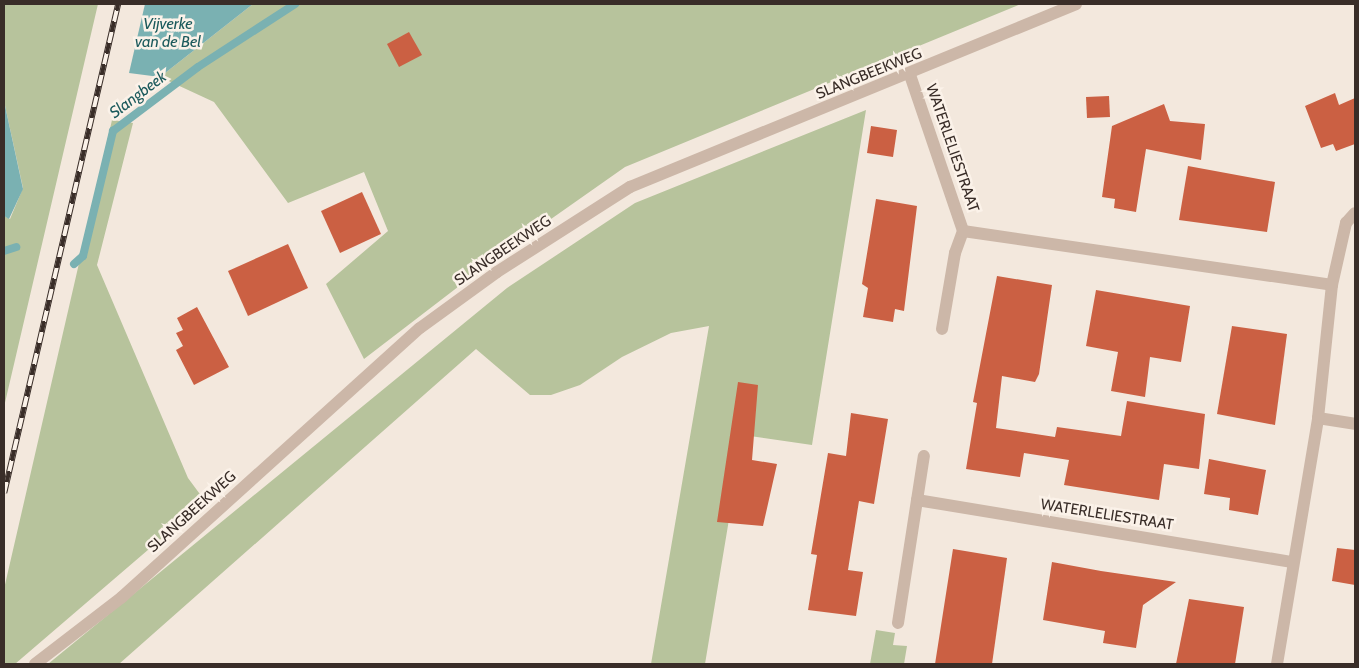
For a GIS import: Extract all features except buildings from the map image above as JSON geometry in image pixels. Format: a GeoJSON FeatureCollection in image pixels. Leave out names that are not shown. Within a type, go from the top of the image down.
{"type":"FeatureCollection","features":[{"type":"Feature","properties":{"kind":"street","name":"SLANGBEEKWEG"},"geometry":{"type":"LineString","coordinates":[[35,664],[122,597],[420,328],[497,272],[630,187],[910,75],[1076,4]]}},
{"type":"Feature","properties":{"kind":"street","name":"WATERLELIESTRAAT"},"geometry":{"type":"LineString","coordinates":[[910,75],[963,230],[955,253],[942,329]]}},
{"type":"Feature","properties":{"kind":"street"},"geometry":{"type":"LineString","coordinates":[[1277,664],[1291,562],[1318,418],[1332,285],[1346,223],[1355,213]]}},
{"type":"Feature","properties":{"kind":"street","name":"WATERLELIESTRAAT"},"geometry":{"type":"LineString","coordinates":[[963,230],[1332,285]]}},
{"type":"Feature","properties":{"kind":"street"},"geometry":{"type":"LineString","coordinates":[[1318,418],[1355,424]]}},
{"type":"Feature","properties":{"kind":"street"},"geometry":{"type":"LineString","coordinates":[[898,622],[924,456]]}},
{"type":"Feature","properties":{"kind":"street","name":"WATERLELIESTRAAT"},"geometry":{"type":"LineString","coordinates":[[917,500],[1291,562]]}},
{"type":"Feature","properties":{"kind":"green space"},"geometry":{"type":"Polygon","coordinates":[[[4,4],[98,4],[4,407],[4,216],[10,219],[23,188],[4,101],[4,4]]]}},
{"type":"Feature","properties":{"kind":"green space"},"geometry":{"type":"Polygon","coordinates":[[[253,4],[1021,4],[625,167],[497,257],[364,359],[326,284],[388,231],[364,172],[288,203],[214,102],[160,77],[253,4]]]}},
{"type":"Feature","properties":{"kind":"green space"},"geometry":{"type":"Polygon","coordinates":[[[866,110],[812,445],[743,435],[705,664],[651,664],[709,326],[671,333],[622,357],[580,385],[551,395],[530,395],[476,349],[119,664],[48,664],[507,288],[635,203],[866,110]]]}},
{"type":"Feature","properties":{"kind":"green space"},"geometry":{"type":"Polygon","coordinates":[[[112,120],[133,123],[97,265],[188,478],[205,501],[15,664],[4,664],[4,589],[112,120]]]}},
{"type":"Feature","properties":{"kind":"green space"},"geometry":{"type":"Polygon","coordinates":[[[876,630],[895,633],[893,645],[907,646],[904,664],[870,664],[876,630]]]}},
{"type":"Feature","properties":{"kind":"water","name":"Vijverke van de Bel"},"geometry":{"type":"Polygon","coordinates":[[[145,4],[253,4],[160,77],[129,73],[145,4]]]}},
{"type":"Feature","properties":{"kind":"water"},"geometry":{"type":"Polygon","coordinates":[[[4,101],[23,189],[9,219],[4,216],[4,101]]]}},
{"type":"Feature","properties":{"kind":"waterway","name":"Slangbeek"},"geometry":{"type":"LineString","coordinates":[[74,264],[83,256],[113,131],[198,67],[295,4]]}},
{"type":"Feature","properties":{"kind":"waterway","name":"Slangbeek"},"geometry":{"type":"LineString","coordinates":[[4,251],[16,247]]}},
{"type":"Feature","properties":{"kind":"railway"},"geometry":{"type":"LineString","coordinates":[[4,493],[118,4]]}}]}
